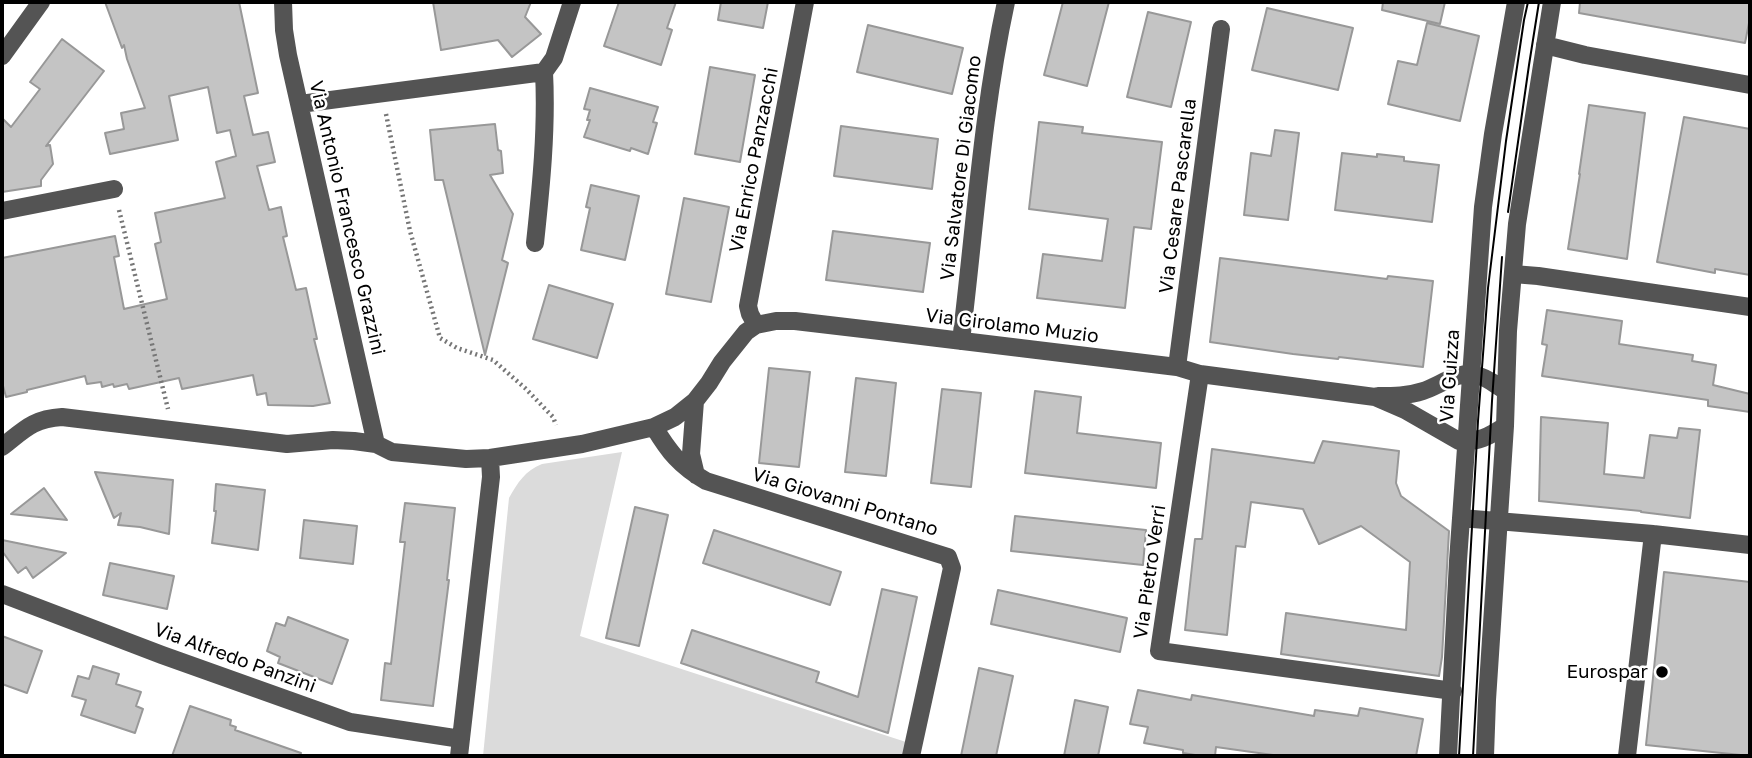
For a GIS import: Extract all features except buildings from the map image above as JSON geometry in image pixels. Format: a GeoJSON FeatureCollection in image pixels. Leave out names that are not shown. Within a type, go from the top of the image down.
{"type":"FeatureCollection","features":[{"type":"Feature","properties":{"kind":"street"},"geometry":{"type":"LineString","coordinates":[[2,56],[41,2]]}},
{"type":"Feature","properties":{"kind":"street","name":"Via Antonio Francesco Grazzini"},"geometry":{"type":"LineString","coordinates":[[283,2],[288,54],[376,444]]}},
{"type":"Feature","properties":{"kind":"street"},"geometry":{"type":"LineString","coordinates":[[535,243],[541,190],[544,72],[554,58],[572,2]]}},
{"type":"Feature","properties":{"kind":"street","name":"Via Enrico Panzacchi"},"geometry":{"type":"LineString","coordinates":[[756,325],[748,306],[805,2]]}},
{"type":"Feature","properties":{"kind":"street","name":"Via Salvatore Di Giacomo"},"geometry":{"type":"LineString","coordinates":[[961,341],[985,121],[1006,2]]}},
{"type":"Feature","properties":{"kind":"street","name":"Via Guizza"},"geometry":{"type":"LineString","coordinates":[[1448,756],[1461,518],[1483,207],[1517,2]]}},
{"type":"Feature","properties":{"kind":"street"},"geometry":{"type":"LineString","coordinates":[[1485,756],[1505,426],[1508,331],[1517,224],[1552,2]]}},
{"type":"Feature","properties":{"kind":"street","name":"Via Cesare Pascarella"},"geometry":{"type":"LineString","coordinates":[[1177,368],[1221,29]]}},
{"type":"Feature","properties":{"kind":"street"},"geometry":{"type":"LineString","coordinates":[[1545,45],[1585,55],[1750,85]]}},
{"type":"Feature","properties":{"kind":"street"},"geometry":{"type":"LineString","coordinates":[[300,104],[544,72]]}},
{"type":"Feature","properties":{"kind":"street"},"geometry":{"type":"LineString","coordinates":[[2,211],[114,189]]}},
{"type":"Feature","properties":{"kind":"street"},"geometry":{"type":"LineString","coordinates":[[1513,274],[1750,307]]}},
{"type":"Feature","properties":{"kind":"street","name":"Via Girolamo Muzio"},"geometry":{"type":"LineString","coordinates":[[756,325],[795,321],[1177,368],[1200,374],[1375,397],[1435,425],[1454,438],[1467,442]]}},
{"type":"Feature","properties":{"kind":"street"},"geometry":{"type":"LineString","coordinates":[[2,447],[35,422],[62,417],[287,444],[333,440],[376,444],[392,452],[466,459],[582,444],[654,427],[676,418],[695,401],[737,342],[756,325]]}},
{"type":"Feature","properties":{"kind":"street","name":"Via Pietro Verri"},"geometry":{"type":"LineString","coordinates":[[1200,374],[1159,650],[1452,691]]}},
{"type":"Feature","properties":{"kind":"street"},"geometry":{"type":"LineString","coordinates":[[1375,397],[1425,391],[1455,377],[1471,374],[1481,376],[1506,391]]}},
{"type":"Feature","properties":{"kind":"street"},"geometry":{"type":"LineString","coordinates":[[695,401],[691,454],[695,475]]}},
{"type":"Feature","properties":{"kind":"street"},"geometry":{"type":"LineString","coordinates":[[1467,442],[1483,439],[1505,426]]}},
{"type":"Feature","properties":{"kind":"street","name":"Via Giovanni Pontano"},"geometry":{"type":"LineString","coordinates":[[654,427],[680,464],[695,475],[948,557],[952,568],[911,756]]}},
{"type":"Feature","properties":{"kind":"street"},"geometry":{"type":"LineString","coordinates":[[460,748],[491,477],[490,458]]}},
{"type":"Feature","properties":{"kind":"street"},"geometry":{"type":"LineString","coordinates":[[1461,518],[1750,545]]}},
{"type":"Feature","properties":{"kind":"street"},"geometry":{"type":"LineString","coordinates":[[1627,756],[1653,534]]}},
{"type":"Feature","properties":{"kind":"street","name":"Via Alfredo Panzini"},"geometry":{"type":"LineString","coordinates":[[2,594],[350,722],[460,748]]}},
{"type":"Feature","properties":{"kind":"path"},"geometry":{"type":"LineString","coordinates":[[381,93],[410,231],[440,338],[457,348],[493,360],[552,416],[555,425]]}},
{"type":"Feature","properties":{"kind":"path"},"geometry":{"type":"LineString","coordinates":[[114,189],[168,409],[166,429]]}},
{"type":"Feature","properties":{"kind":"shaded area"},"geometry":{"type":"Polygon","coordinates":[[[622,452],[580,636],[906,742],[903,756],[483,756],[509,498],[523,478],[542,464],[622,452]]]}},
{"type":"Feature","properties":{"kind":"tram line"},"geometry":{"type":"LineString","coordinates":[[1459,756],[1488,288],[1506,141],[1528,2]]}},
{"type":"Feature","properties":{"kind":"tram line"},"geometry":{"type":"LineString","coordinates":[[1508,212],[1539,2]]}},
{"type":"Feature","properties":{"kind":"tram line"},"geometry":{"type":"LineString","coordinates":[[1473,756],[1502,257]]}},
{"type":"Feature","properties":{"kind":"place","name":"Eurospar"},"geometry":{"type":"Point","coordinates":[1662,672]}}]}
